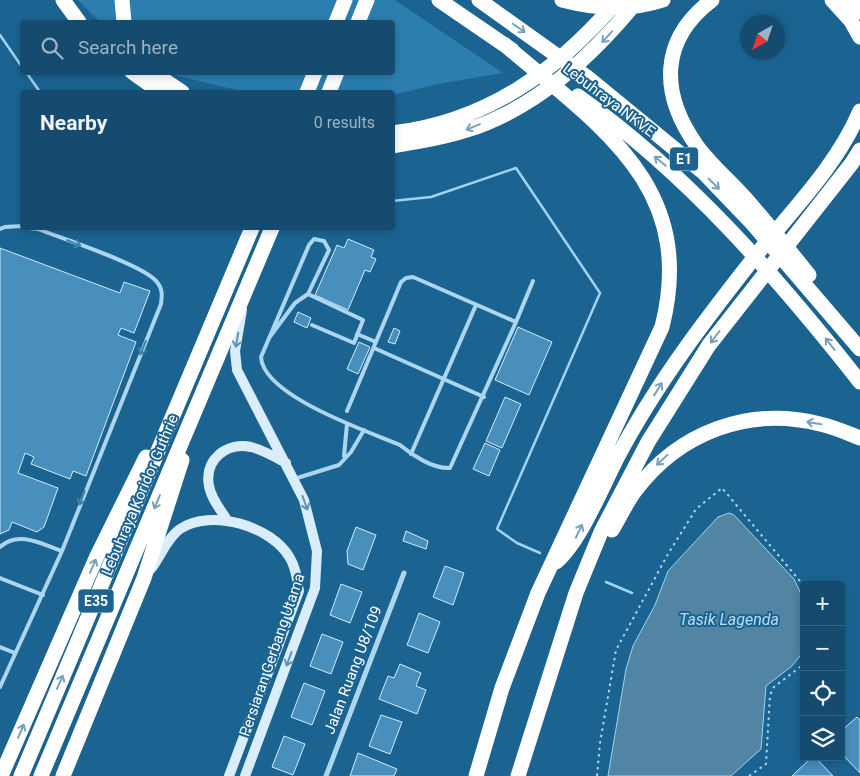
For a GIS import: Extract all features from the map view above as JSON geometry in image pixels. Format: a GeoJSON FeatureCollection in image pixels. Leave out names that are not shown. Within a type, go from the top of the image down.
{"type":"FeatureCollection","features":[{"type":"Feature","properties":{"kind":"highway"},"geometry":{"type":"LineString","coordinates":[[63,0],[78,20]]}},
{"type":"Feature","properties":{"kind":"highway"},"geometry":{"type":"LineString","coordinates":[[122,0],[124,20]]}},
{"type":"Feature","properties":{"kind":"highway"},"geometry":{"type":"LineString","coordinates":[[336,20],[345,0]]}},
{"type":"Feature","properties":{"kind":"highway"},"geometry":{"type":"LineString","coordinates":[[359,20],[367,0]]}},
{"type":"Feature","properties":{"kind":"highway","name":"Lebuhraya NKVE"},"geometry":{"type":"LineString","coordinates":[[439,0],[597,110],[668,167],[740,240],[808,316],[860,382]]}},
{"type":"Feature","properties":{"kind":"highway","name":"Lebuhraya NKVE"},"geometry":{"type":"LineString","coordinates":[[479,0],[587,77],[704,174],[752,223],[858,347]]}},
{"type":"Feature","properties":{"kind":"highway"},"geometry":{"type":"LineString","coordinates":[[562,0],[608,8],[626,8],[664,0]]}},
{"type":"Feature","properties":{"kind":"highway"},"geometry":{"type":"LineString","coordinates":[[395,133],[417,130],[455,120],[489,105],[530,82],[567,54],[593,29],[618,0]]}},
{"type":"Feature","properties":{"kind":"highway"},"geometry":{"type":"LineString","coordinates":[[395,146],[432,140],[469,130],[541,94],[579,64],[606,39],[638,0]]}},
{"type":"Feature","properties":{"kind":"highway"},"geometry":{"type":"LineString","coordinates":[[712,0],[687,22],[676,41],[670,73],[674,105],[683,124],[698,147],[768,224],[804,269],[858,347]]}},
{"type":"Feature","properties":{"kind":"highway"},"geometry":{"type":"LineString","coordinates":[[832,0],[851,21],[860,37]]}},
{"type":"Feature","properties":{"kind":"highway"},"geometry":{"type":"LineString","coordinates":[[850,0],[860,12]]}},
{"type":"Feature","properties":{"kind":"highway"},"geometry":{"type":"LineString","coordinates":[[476,776],[511,663],[549,568],[662,326],[668,296],[670,262],[665,227],[658,205],[650,186],[631,159],[596,123],[504,44]]}},
{"type":"Feature","properties":{"kind":"highway"},"geometry":{"type":"LineString","coordinates":[[136,75],[157,90]]}},
{"type":"Feature","properties":{"kind":"highway"},"geometry":{"type":"LineString","coordinates":[[156,75],[179,90]]}},
{"type":"Feature","properties":{"kind":"highway"},"geometry":{"type":"LineString","coordinates":[[308,90],[314,75]]}},
{"type":"Feature","properties":{"kind":"highway"},"geometry":{"type":"LineString","coordinates":[[330,90],[336,75]]}},
{"type":"Feature","properties":{"kind":"highway"},"geometry":{"type":"LineString","coordinates":[[549,568],[573,545],[618,456],[647,406],[696,331],[840,151],[860,110]]}},
{"type":"Feature","properties":{"kind":"highway"},"geometry":{"type":"LineString","coordinates":[[518,776],[574,601],[594,549],[614,505],[666,410],[709,345],[852,163],[860,150]]}},
{"type":"Feature","properties":{"kind":"highway","name":"Lebuhraya Koridor Guthrie"},"geometry":{"type":"LineString","coordinates":[[21,776],[251,230]]}},
{"type":"Feature","properties":{"kind":"highway","name":"Lebuhraya Koridor Guthrie"},"geometry":{"type":"LineString","coordinates":[[41,776],[271,230]]}},
{"type":"Feature","properties":{"kind":"highway"},"geometry":{"type":"LineString","coordinates":[[594,549],[604,541],[636,489],[659,463],[684,443],[710,430],[748,420],[781,418],[820,424],[860,438]]}},
{"type":"Feature","properties":{"kind":"highway"},"geometry":{"type":"LineString","coordinates":[[1,776],[97,556],[151,447],[169,426]]}},
{"type":"Feature","properties":{"kind":"highway"},"geometry":{"type":"LineString","coordinates":[[63,776],[144,578],[180,472],[183,454],[182,441]]}},
{"type":"Feature","properties":{"kind":"main road","name":"Persiaran Gerbang Utama"},"geometry":{"type":"LineString","coordinates":[[245,292],[235,361],[304,500],[312,524],[317,551],[317,580],[246,776]]}},
{"type":"Feature","properties":{"kind":"main road"},"geometry":{"type":"LineString","coordinates":[[227,520],[213,497],[208,478],[210,468],[222,451],[230,446],[251,447],[286,463]]}},
{"type":"Feature","properties":{"kind":"main road","name":"Persiaran Gerbang Utama"},"geometry":{"type":"LineString","coordinates":[[144,578],[168,541],[182,528],[210,519],[227,520],[265,535],[284,550],[297,573],[299,591],[229,776]]}},
{"type":"Feature","properties":{"kind":"street","name":"Jalan Ruang U8/109"},"geometry":{"type":"LineString","coordinates":[[326,776],[404,573]]}},
{"type":"Feature","properties":{"kind":"lane"},"geometry":{"type":"LineString","coordinates":[[0,229],[20,226]]}},
{"type":"Feature","properties":{"kind":"lane"},"geometry":{"type":"LineString","coordinates":[[0,687],[62,551],[161,304],[162,294],[159,284],[141,270],[41,230]]}},
{"type":"Feature","properties":{"kind":"lane"},"geometry":{"type":"LineString","coordinates":[[269,338],[295,303],[308,294],[329,250],[319,239],[314,239],[309,245],[269,338],[261,357],[266,374],[279,386],[319,411],[400,445],[411,454],[442,468],[450,468],[484,396],[533,281]]}},
{"type":"Feature","properties":{"kind":"lane"},"geometry":{"type":"LineString","coordinates":[[347,411],[401,282],[406,278],[413,277],[516,322]]}},
{"type":"Feature","properties":{"kind":"lane"},"geometry":{"type":"LineString","coordinates":[[308,294],[363,320],[354,343],[312,325]]}},
{"type":"Feature","properties":{"kind":"lane"},"geometry":{"type":"LineString","coordinates":[[411,454],[476,305]]}},
{"type":"Feature","properties":{"kind":"lane"},"geometry":{"type":"LineString","coordinates":[[357,334],[376,342]]}},
{"type":"Feature","properties":{"kind":"lane"},"geometry":{"type":"LineString","coordinates":[[374,348],[484,396]]}},
{"type":"Feature","properties":{"kind":"lane"},"geometry":{"type":"LineString","coordinates":[[294,479],[339,465],[344,456],[347,424]]}},
{"type":"Feature","properties":{"kind":"lane"},"geometry":{"type":"LineString","coordinates":[[344,456],[351,452],[364,430]]}},
{"type":"Feature","properties":{"kind":"lane"},"geometry":{"type":"LineString","coordinates":[[0,547],[12,539],[21,538],[62,551]]}},
{"type":"Feature","properties":{"kind":"lane"},"geometry":{"type":"LineString","coordinates":[[0,578],[43,595]]}},
{"type":"Feature","properties":{"kind":"lane"},"geometry":{"type":"LineString","coordinates":[[0,647],[15,653]]}},
{"type":"Feature","properties":{"kind":"path"},"geometry":{"type":"LineString","coordinates":[[597,776],[600,742],[616,650],[658,571],[696,510],[722,488],[800,581]]}},
{"type":"Feature","properties":{"kind":"path"},"geometry":{"type":"LineString","coordinates":[[749,776],[766,764],[770,695],[774,687],[800,667]]}},
{"type":"Feature","properties":{"kind":"shaded area"},"geometry":{"type":"Polygon","coordinates":[[[78,0],[395,0],[503,73],[438,84],[395,95],[395,90],[237,90],[174,75],[395,75],[395,20],[98,20],[78,0]]]}},
{"type":"Feature","properties":{"kind":"water","name":"Tasik Lagenda"},"geometry":{"type":"Polygon","coordinates":[[[729,513],[734,515],[794,579],[800,592],[800,656],[792,666],[766,686],[761,749],[731,776],[608,776],[626,669],[633,646],[655,605],[668,571],[718,517],[729,513]]]}},
{"type":"Feature","properties":{"kind":"building"},"geometry":{"type":"Polygon","coordinates":[[[348,239],[374,250],[371,257],[376,259],[370,272],[365,270],[348,310],[315,295],[337,245],[344,248],[348,239]]]}},
{"type":"Feature","properties":{"kind":"building"},"geometry":{"type":"Polygon","coordinates":[[[0,248],[120,293],[124,282],[150,291],[134,333],[121,328],[118,335],[136,342],[86,476],[73,471],[70,479],[31,464],[34,457],[25,453],[18,473],[58,488],[44,527],[37,532],[12,522],[9,530],[0,534],[0,248]]]}},
{"type":"Feature","properties":{"kind":"building"},"geometry":{"type":"Polygon","coordinates":[[[298,312],[311,318],[307,328],[294,322],[298,312]]]}},
{"type":"Feature","properties":{"kind":"building"},"geometry":{"type":"Polygon","coordinates":[[[518,327],[552,342],[529,395],[495,380],[518,327]]]}},
{"type":"Feature","properties":{"kind":"building"},"geometry":{"type":"Polygon","coordinates":[[[394,328],[400,331],[395,344],[388,342],[394,328]]]}},
{"type":"Feature","properties":{"kind":"building"},"geometry":{"type":"Polygon","coordinates":[[[359,342],[370,347],[358,374],[347,369],[359,342]]]}},
{"type":"Feature","properties":{"kind":"building"},"geometry":{"type":"Polygon","coordinates":[[[505,397],[521,404],[502,448],[486,441],[505,397]]]}},
{"type":"Feature","properties":{"kind":"building"},"geometry":{"type":"Polygon","coordinates":[[[485,443],[500,450],[489,476],[473,469],[485,443]]]}},
{"type":"Feature","properties":{"kind":"building"},"geometry":{"type":"Polygon","coordinates":[[[356,527],[376,535],[363,570],[348,564],[347,551],[356,527]]]}},
{"type":"Feature","properties":{"kind":"building"},"geometry":{"type":"Polygon","coordinates":[[[406,531],[428,541],[426,549],[403,541],[406,531]]]}},
{"type":"Feature","properties":{"kind":"building"},"geometry":{"type":"Polygon","coordinates":[[[445,566],[464,573],[453,605],[433,597],[445,566]]]}},
{"type":"Feature","properties":{"kind":"building"},"geometry":{"type":"Polygon","coordinates":[[[341,584],[362,592],[350,623],[330,615],[341,584]]]}},
{"type":"Feature","properties":{"kind":"building"},"geometry":{"type":"Polygon","coordinates":[[[419,613],[440,622],[428,653],[407,645],[419,613]]]}},
{"type":"Feature","properties":{"kind":"building"},"geometry":{"type":"Polygon","coordinates":[[[322,634],[343,642],[331,674],[310,666],[322,634]]]}},
{"type":"Feature","properties":{"kind":"building"},"geometry":{"type":"Polygon","coordinates":[[[400,664],[421,673],[416,686],[426,690],[417,714],[379,699],[388,676],[394,678],[400,664]]]}},
{"type":"Feature","properties":{"kind":"building"},"geometry":{"type":"Polygon","coordinates":[[[304,683],[325,691],[312,725],[291,717],[304,683]]]}},
{"type":"Feature","properties":{"kind":"building"},"geometry":{"type":"Polygon","coordinates":[[[381,715],[402,722],[390,754],[369,746],[381,715]]]}},
{"type":"Feature","properties":{"kind":"building"},"geometry":{"type":"Polygon","coordinates":[[[857,717],[860,720],[860,773],[845,757],[845,728],[857,717]]]}},
{"type":"Feature","properties":{"kind":"building"},"geometry":{"type":"Polygon","coordinates":[[[284,736],[305,744],[293,775],[272,767],[284,736]]]}},
{"type":"Feature","properties":{"kind":"building"},"geometry":{"type":"Polygon","coordinates":[[[358,753],[397,769],[394,776],[350,776],[358,753]]]}},
{"type":"Feature","properties":{"kind":"building"},"geometry":{"type":"Polygon","coordinates":[[[808,761],[819,761],[833,776],[792,776],[808,761]]]}},
{"type":"Feature","properties":{"kind":"waterway"},"geometry":{"type":"LineString","coordinates":[[0,35],[20,64]]}},
{"type":"Feature","properties":{"kind":"waterway"},"geometry":{"type":"LineString","coordinates":[[28,75],[39,90]]}},
{"type":"Feature","properties":{"kind":"waterway"},"geometry":{"type":"LineString","coordinates":[[395,201],[431,197],[516,168],[600,293],[497,529],[517,543],[540,553]]}},
{"type":"Feature","properties":{"kind":"waterway"},"geometry":{"type":"LineString","coordinates":[[606,582],[632,593]]}}]}
